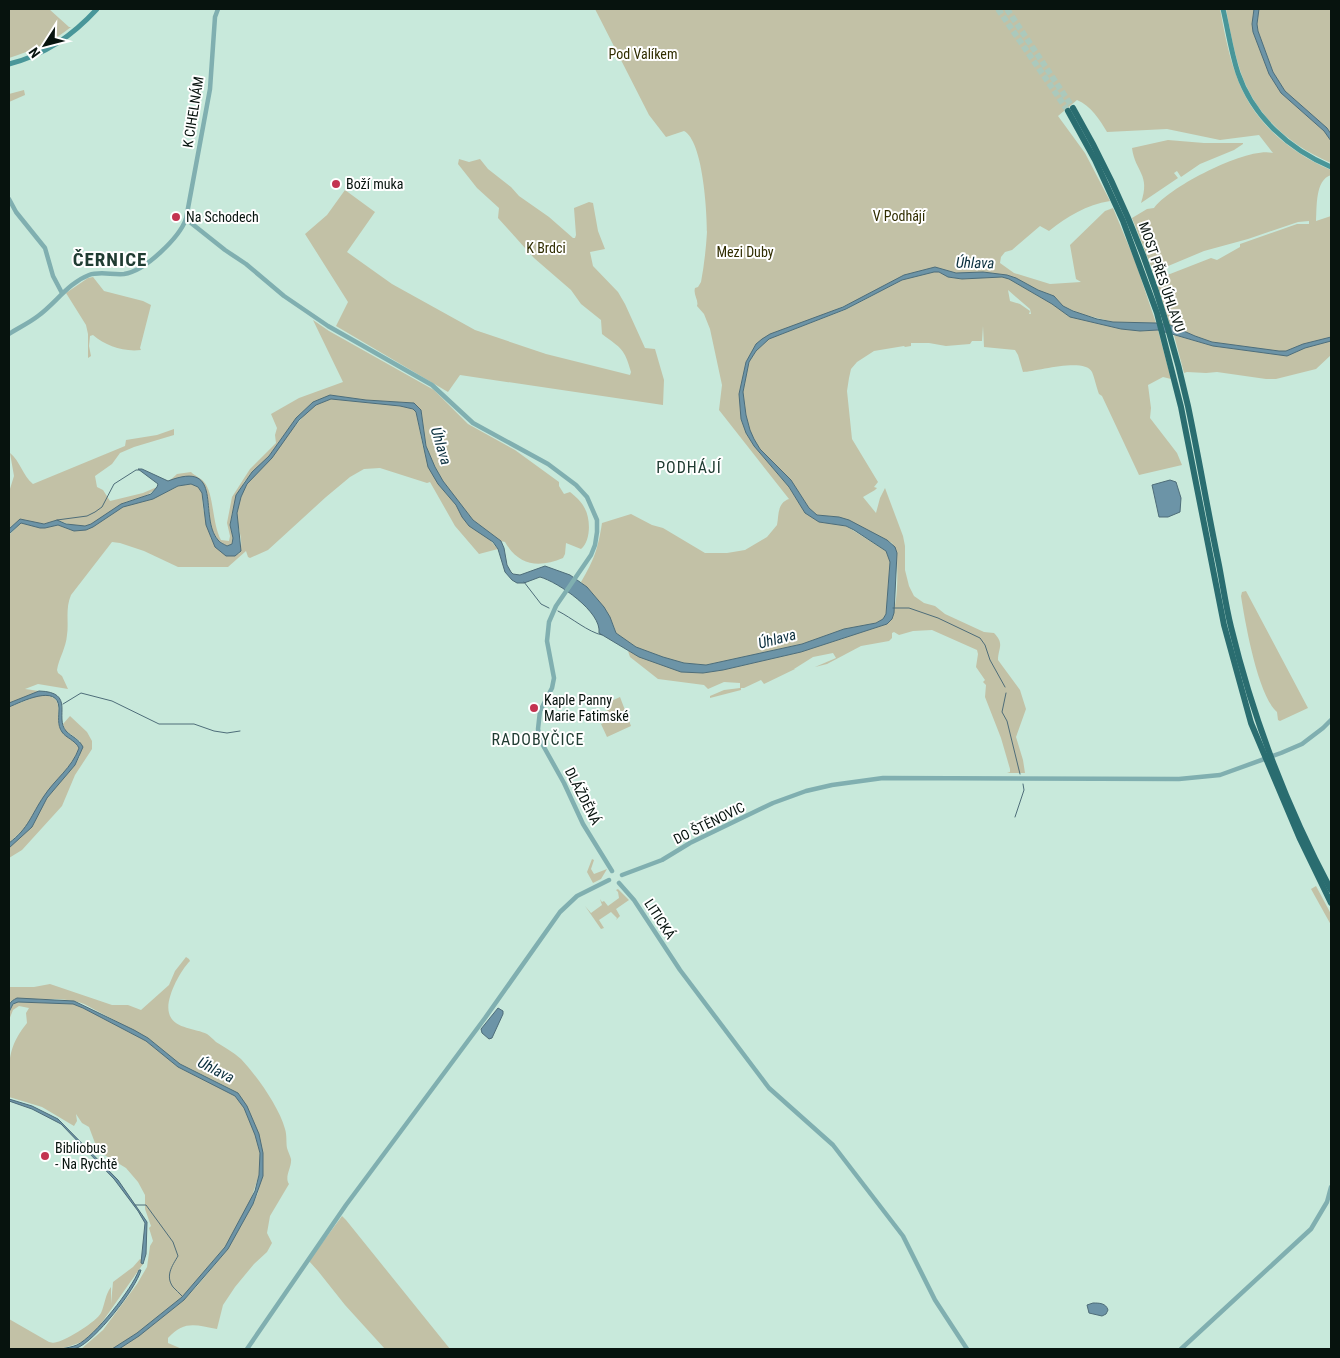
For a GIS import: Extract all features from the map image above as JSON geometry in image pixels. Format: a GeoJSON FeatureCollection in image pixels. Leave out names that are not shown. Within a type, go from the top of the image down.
{"type":"FeatureCollection","features":[{"type":"Feature","properties":{"kind":"highway","name":"MOST PŘES ÚHLAVU"},"geometry":{"type":"LineString","coordinates":[[1071,110],[1112,189],[1158,313],[1178,378]]}},
{"type":"Feature","properties":{"kind":"highway"},"geometry":{"type":"LineString","coordinates":[[1178,378],[1230,626],[1258,722],[1287,796],[1331,890]]}},
{"type":"Feature","properties":{"kind":"highway"},"geometry":{"type":"LineString","coordinates":[[1178,378],[1224,625],[1251,723],[1300,839],[1331,903]]}},
{"type":"Feature","properties":{"kind":"main road"},"geometry":{"type":"LineString","coordinates":[[9,64],[34,56],[62,42],[98,9]]}},
{"type":"Feature","properties":{"kind":"main road"},"geometry":{"type":"LineString","coordinates":[[1223,9],[1236,66],[1243,86],[1252,102],[1284,139],[1300,151],[1331,166]]}},
{"type":"Feature","properties":{"kind":"street","name":"K CIHELNÁM"},"geometry":{"type":"LineString","coordinates":[[186,219],[210,89],[215,17],[218,9]]}},
{"type":"Feature","properties":{"kind":"street"},"geometry":{"type":"LineString","coordinates":[[9,199],[16,212],[45,248],[53,276],[62,293]]}},
{"type":"Feature","properties":{"kind":"street"},"geometry":{"type":"LineString","coordinates":[[9,334],[38,316],[62,293],[90,275],[100,273],[125,274],[137,270],[164,248],[186,219]]}},
{"type":"Feature","properties":{"kind":"street","name":"DLÁŽDĚNÁ"},"geometry":{"type":"LineString","coordinates":[[186,219],[214,242],[243,261],[284,296],[328,326],[432,384],[473,422],[548,464],[583,491],[597,520],[597,532],[591,555],[563,595],[549,622],[547,641],[554,678],[552,688],[539,715],[539,735],[583,824],[612,871]]}},
{"type":"Feature","properties":{"kind":"street","name":"DO ŠTĚNOVIC"},"geometry":{"type":"LineString","coordinates":[[622,875],[653,864],[690,843],[773,803],[806,791],[883,778],[1179,779],[1220,775],[1256,763],[1302,744],[1331,720]]}},
{"type":"Feature","properties":{"kind":"street"},"geometry":{"type":"LineString","coordinates":[[612,871],[618,871],[622,875],[619,883],[614,884],[609,880],[608,876],[612,871]]}},
{"type":"Feature","properties":{"kind":"street"},"geometry":{"type":"LineString","coordinates":[[247,1349],[346,1205],[485,1018],[564,906],[577,896],[609,880]]}},
{"type":"Feature","properties":{"kind":"street","name":"LITICKÁ"},"geometry":{"type":"LineString","coordinates":[[619,883],[634,900],[680,970],[768,1088],[833,1145],[903,1236],[935,1300],[967,1349]]}},
{"type":"Feature","properties":{"kind":"street"},"geometry":{"type":"LineString","coordinates":[[1181,1349],[1311,1229],[1327,1202],[1331,1187]]}},
{"type":"Feature","properties":{"kind":"green space"},"geometry":{"type":"Polygon","coordinates":[[[9,9],[49,9],[71,27],[41,46],[9,58],[9,9]]]}},
{"type":"Feature","properties":{"kind":"green space"},"geometry":{"type":"Polygon","coordinates":[[[595,9],[1220,9],[1226,41],[1242,89],[1260,119],[1285,143],[1331,170],[1331,175],[1322,182],[1319,188],[1316,221],[1331,216],[1331,337],[1303,344],[1286,351],[1279,351],[1212,342],[1170,325],[1151,266],[1132,218],[1147,209],[1154,208],[1162,199],[1175,190],[1210,170],[1246,156],[1261,152],[1273,153],[1259,135],[1220,140],[1167,129],[1107,132],[1091,110],[1077,100],[1058,116],[1085,153],[1110,201],[1093,205],[1078,212],[1049,231],[1040,226],[1012,250],[1005,252],[1001,257],[1000,263],[1014,273],[1050,284],[1081,282],[1076,279],[1070,245],[1105,211],[1113,208],[1135,261],[1156,323],[1113,322],[1081,314],[1063,306],[1054,296],[1007,275],[983,272],[956,273],[935,267],[904,275],[858,300],[756,344],[746,362],[739,394],[741,419],[746,433],[754,446],[789,487],[805,513],[819,522],[846,526],[886,551],[890,562],[886,614],[883,619],[876,623],[844,629],[802,644],[706,665],[684,663],[663,657],[636,647],[616,633],[611,619],[602,605],[581,582],[595,554],[602,523],[631,514],[652,525],[663,528],[705,553],[727,553],[745,550],[767,537],[777,525],[780,506],[789,499],[719,410],[722,385],[710,329],[704,314],[697,306],[695,293],[695,288],[701,282],[707,232],[705,193],[700,162],[696,148],[684,131],[666,137],[649,115],[595,9]],[[1309,221],[1298,222],[1248,239],[1204,251],[1161,269],[1162,275],[1170,274],[1211,258],[1217,260],[1240,247],[1240,244],[1297,224],[1309,224],[1309,221]]]}},
{"type":"Feature","properties":{"kind":"green space"},"geometry":{"type":"Polygon","coordinates":[[[1226,9],[1254,9],[1253,32],[1269,74],[1281,93],[1324,131],[1331,141],[1331,163],[1302,148],[1288,138],[1265,116],[1256,103],[1247,89],[1241,73],[1226,9]]]}},
{"type":"Feature","properties":{"kind":"green space"},"geometry":{"type":"Polygon","coordinates":[[[1259,9],[1331,9],[1331,134],[1327,128],[1285,91],[1273,72],[1258,31],[1259,9]]]}},
{"type":"Feature","properties":{"kind":"green space"},"geometry":{"type":"Polygon","coordinates":[[[24,90],[25,95],[9,102],[9,94],[24,90]]]}},
{"type":"Feature","properties":{"kind":"green space"},"geometry":{"type":"Polygon","coordinates":[[[1168,140],[1243,144],[1234,150],[1200,164],[1181,177],[1177,171],[1174,173],[1178,178],[1141,203],[1144,193],[1143,179],[1132,148],[1168,140]]]}},
{"type":"Feature","properties":{"kind":"green space","name":"K Brdci"},"geometry":{"type":"Polygon","coordinates":[[[459,159],[469,162],[480,159],[488,169],[511,187],[519,196],[549,217],[573,238],[576,235],[574,208],[589,202],[593,203],[598,231],[605,249],[590,252],[593,266],[618,292],[645,348],[655,349],[664,380],[663,405],[460,375],[448,392],[336,326],[348,302],[305,234],[327,215],[345,190],[375,212],[347,252],[392,284],[475,330],[546,354],[630,375],[631,372],[624,353],[602,334],[601,320],[581,304],[571,290],[534,258],[498,218],[499,208],[477,188],[458,164],[459,159]]]}},
{"type":"Feature","properties":{"kind":"green space"},"geometry":{"type":"Polygon","coordinates":[[[934,272],[962,279],[1002,277],[1009,279],[1052,304],[1070,317],[1121,329],[1158,330],[1171,379],[1163,377],[1148,385],[1151,408],[1150,418],[1177,453],[1182,465],[1139,475],[1102,396],[1099,394],[1092,372],[1087,368],[1070,365],[1023,372],[1015,350],[984,347],[983,326],[982,341],[946,346],[929,343],[911,343],[911,346],[874,351],[857,362],[851,369],[847,391],[852,439],[878,482],[874,487],[877,488],[875,490],[863,497],[876,513],[885,488],[903,536],[905,570],[914,596],[924,603],[935,606],[945,614],[984,632],[994,633],[999,640],[998,660],[1020,690],[1026,709],[1016,737],[1025,773],[1007,773],[1010,772],[1010,769],[1001,738],[985,697],[986,685],[983,682],[985,680],[976,667],[977,650],[932,630],[913,631],[899,635],[894,632],[889,641],[861,646],[827,664],[815,667],[836,658],[833,653],[813,657],[795,669],[764,684],[761,680],[741,688],[741,690],[710,698],[710,696],[724,690],[740,688],[740,683],[724,682],[708,689],[704,685],[658,679],[630,657],[628,651],[681,672],[703,673],[801,652],[887,624],[894,610],[897,590],[897,553],[892,543],[839,517],[817,515],[809,508],[791,480],[760,449],[754,439],[746,415],[743,392],[749,362],[756,351],[769,339],[847,309],[902,280],[934,272]],[[1008,290],[1010,301],[1020,304],[1030,311],[1029,314],[1031,314],[1030,309],[1008,290]]]}},
{"type":"Feature","properties":{"kind":"green space"},"geometry":{"type":"Polygon","coordinates":[[[93,277],[104,291],[143,301],[151,305],[141,350],[115,347],[93,335],[90,336],[91,356],[88,358],[86,325],[66,293],[88,278],[93,277]]]}},
{"type":"Feature","properties":{"kind":"green space"},"geometry":{"type":"Polygon","coordinates":[[[313,320],[329,331],[434,390],[468,424],[515,450],[559,482],[559,486],[564,494],[570,492],[576,497],[588,517],[587,541],[581,549],[566,543],[563,558],[538,564],[523,560],[505,542],[473,520],[443,481],[426,446],[421,410],[414,403],[366,400],[331,395],[313,402],[296,418],[269,456],[244,482],[232,513],[230,525],[233,538],[232,544],[227,546],[219,541],[211,526],[207,498],[201,482],[168,482],[177,474],[191,472],[203,481],[210,493],[216,526],[221,540],[229,541],[230,536],[227,523],[232,497],[250,469],[276,443],[275,435],[277,428],[271,414],[299,398],[343,382],[313,320]]]}},
{"type":"Feature","properties":{"kind":"green space"},"geometry":{"type":"Polygon","coordinates":[[[1174,335],[1213,346],[1287,356],[1305,348],[1331,341],[1331,355],[1316,369],[1276,379],[1217,372],[1184,373],[1174,335]]]}},
{"type":"Feature","properties":{"kind":"green space"},"geometry":{"type":"Polygon","coordinates":[[[331,399],[413,409],[416,412],[423,447],[438,484],[456,505],[469,526],[488,538],[498,549],[479,554],[455,526],[430,482],[427,483],[380,468],[364,469],[350,477],[268,550],[250,558],[246,551],[228,567],[178,567],[144,551],[112,542],[69,600],[68,630],[57,670],[68,689],[38,684],[25,689],[39,691],[9,703],[9,535],[21,523],[40,528],[58,525],[68,529],[86,530],[123,507],[153,499],[178,486],[191,484],[198,487],[202,493],[203,508],[211,539],[239,554],[241,545],[237,510],[247,484],[306,413],[316,405],[331,399]]]}},
{"type":"Feature","properties":{"kind":"green space"},"geometry":{"type":"Polygon","coordinates":[[[174,429],[174,435],[120,453],[112,464],[95,476],[97,487],[103,490],[110,501],[143,493],[157,487],[153,491],[125,502],[88,525],[77,526],[57,520],[42,524],[21,520],[9,529],[9,492],[14,476],[10,453],[33,484],[125,446],[126,440],[157,435],[174,429]]]}},
{"type":"Feature","properties":{"kind":"green space"},"geometry":{"type":"Polygon","coordinates":[[[1246,591],[1308,708],[1280,721],[1278,720],[1277,712],[1264,691],[1253,658],[1241,596],[1242,592],[1246,591]]]}},
{"type":"Feature","properties":{"kind":"green space"},"geometry":{"type":"Polygon","coordinates":[[[40,695],[49,696],[57,702],[61,731],[79,748],[72,763],[44,796],[28,825],[9,843],[9,707],[40,695]]]}},
{"type":"Feature","properties":{"kind":"green space"},"geometry":{"type":"Polygon","coordinates":[[[620,697],[631,726],[607,737],[601,724],[611,720],[605,704],[620,697]]]}},
{"type":"Feature","properties":{"kind":"green space"},"geometry":{"type":"Polygon","coordinates":[[[70,716],[87,732],[92,741],[92,749],[75,775],[62,806],[22,850],[9,858],[9,848],[31,827],[47,798],[75,765],[80,756],[80,741],[65,730],[63,724],[70,716]]]}},
{"type":"Feature","properties":{"kind":"green space"},"geometry":{"type":"Polygon","coordinates":[[[592,859],[594,860],[591,869],[594,874],[607,869],[601,879],[593,883],[587,872],[592,859]]]}},
{"type":"Feature","properties":{"kind":"green space"},"geometry":{"type":"Polygon","coordinates":[[[1316,886],[1331,914],[1331,925],[1311,889],[1316,886]]]}},
{"type":"Feature","properties":{"kind":"green space"},"geometry":{"type":"Polygon","coordinates":[[[618,889],[629,900],[616,909],[620,916],[616,920],[617,918],[611,912],[599,920],[604,928],[601,929],[585,906],[591,913],[602,905],[600,899],[608,906],[619,898],[616,890],[618,889]]]}},
{"type":"Feature","properties":{"kind":"green space"},"geometry":{"type":"Polygon","coordinates":[[[186,957],[190,961],[178,978],[169,1000],[168,1007],[171,1018],[180,1025],[207,1034],[235,1054],[260,1083],[278,1111],[285,1129],[287,1148],[291,1159],[287,1178],[289,1184],[270,1216],[267,1233],[272,1243],[267,1252],[235,1287],[223,1305],[217,1329],[191,1325],[179,1328],[168,1338],[168,1343],[182,1349],[119,1349],[139,1336],[184,1300],[228,1249],[258,1193],[263,1153],[238,1093],[180,1064],[148,1038],[84,1004],[48,999],[11,1001],[9,1004],[9,987],[34,987],[50,984],[112,1005],[128,1005],[141,1010],[169,985],[175,971],[186,957]]]}},
{"type":"Feature","properties":{"kind":"green space"},"geometry":{"type":"Polygon","coordinates":[[[17,1002],[73,1004],[83,1008],[146,1041],[178,1067],[235,1096],[244,1108],[260,1153],[259,1175],[250,1202],[225,1247],[182,1297],[137,1333],[112,1349],[81,1349],[103,1330],[137,1284],[147,1267],[150,1246],[153,1241],[149,1228],[151,1226],[145,1209],[145,1195],[138,1182],[126,1168],[98,1151],[89,1127],[82,1123],[76,1114],[77,1121],[74,1126],[42,1107],[9,1097],[12,1049],[20,1032],[27,1023],[26,1013],[29,1008],[19,1006],[13,1010],[9,1020],[10,1010],[17,1002]]]}},
{"type":"Feature","properties":{"kind":"green space"},"geometry":{"type":"Polygon","coordinates":[[[342,1216],[450,1349],[385,1349],[345,1305],[309,1261],[342,1216]]]}},
{"type":"Feature","properties":{"kind":"green space"},"geometry":{"type":"Polygon","coordinates":[[[140,1259],[144,1261],[143,1264],[98,1328],[82,1342],[61,1349],[11,1349],[9,1347],[9,1319],[52,1343],[62,1341],[81,1330],[94,1321],[101,1313],[107,1293],[111,1287],[111,1304],[113,1282],[133,1267],[140,1259]]]}},
{"type":"Feature","properties":{"kind":"water"},"geometry":{"type":"Polygon","coordinates":[[[1254,9],[1259,9],[1258,31],[1273,72],[1285,91],[1327,128],[1331,134],[1331,141],[1324,131],[1281,93],[1269,74],[1253,32],[1254,9]]]}},
{"type":"Feature","properties":{"kind":"water"},"geometry":{"type":"Polygon","coordinates":[[[935,267],[956,273],[983,272],[1007,275],[1054,296],[1063,306],[1073,311],[1097,319],[1113,322],[1170,325],[1212,342],[1286,351],[1303,344],[1331,337],[1331,341],[1305,348],[1287,356],[1213,346],[1158,330],[1121,329],[1070,317],[1052,304],[1009,279],[1002,277],[962,279],[948,277],[939,272],[902,280],[846,309],[769,339],[756,351],[749,362],[743,392],[746,415],[754,439],[760,449],[791,480],[809,508],[817,515],[849,520],[887,540],[895,547],[897,553],[894,613],[892,619],[887,624],[801,652],[703,673],[681,672],[639,657],[599,633],[594,616],[586,607],[567,591],[548,580],[540,577],[524,583],[517,583],[512,580],[505,572],[498,549],[493,542],[469,526],[456,505],[438,484],[428,467],[416,412],[413,409],[400,406],[331,399],[316,405],[299,420],[272,458],[247,484],[237,513],[241,551],[235,556],[226,556],[215,547],[206,525],[202,493],[198,487],[191,484],[178,486],[153,499],[123,507],[86,530],[74,531],[58,525],[40,528],[21,523],[9,534],[9,529],[20,519],[44,524],[57,520],[66,524],[85,526],[91,524],[121,504],[151,494],[158,484],[138,469],[142,469],[168,481],[186,476],[197,478],[204,484],[212,530],[219,541],[227,546],[232,544],[233,538],[230,525],[236,495],[252,472],[269,456],[296,418],[313,402],[330,395],[366,400],[414,403],[421,410],[426,446],[443,481],[473,520],[501,541],[507,565],[511,572],[520,575],[545,566],[570,575],[587,587],[604,607],[616,633],[636,647],[684,663],[706,665],[802,644],[844,629],[876,623],[883,619],[886,614],[890,562],[886,551],[846,526],[819,522],[805,513],[789,487],[754,446],[746,433],[741,419],[739,394],[746,362],[756,344],[762,339],[770,334],[843,307],[904,275],[935,267]]]}},
{"type":"Feature","properties":{"kind":"water"},"geometry":{"type":"Polygon","coordinates":[[[1170,480],[1176,482],[1181,498],[1180,512],[1168,517],[1159,517],[1152,485],[1170,480]]]}},
{"type":"Feature","properties":{"kind":"water"},"geometry":{"type":"Polygon","coordinates":[[[39,691],[50,692],[61,700],[63,725],[66,731],[83,747],[75,765],[47,798],[32,827],[9,848],[9,843],[25,827],[48,790],[72,762],[79,748],[60,729],[59,708],[57,701],[52,697],[46,695],[38,696],[9,707],[9,703],[39,691]]]}},
{"type":"Feature","properties":{"kind":"water"},"geometry":{"type":"Polygon","coordinates":[[[17,998],[74,1001],[134,1030],[148,1038],[180,1064],[238,1093],[247,1106],[259,1134],[263,1153],[263,1176],[253,1204],[228,1249],[184,1300],[139,1336],[119,1349],[112,1349],[137,1333],[182,1297],[225,1247],[255,1191],[259,1175],[260,1153],[255,1135],[244,1108],[235,1096],[178,1067],[146,1041],[73,1004],[18,1002],[13,1004],[9,1012],[10,1004],[17,998]]]}},
{"type":"Feature","properties":{"kind":"water"},"geometry":{"type":"Polygon","coordinates":[[[498,1008],[503,1011],[503,1014],[492,1038],[489,1039],[482,1033],[481,1029],[498,1008]]]}},
{"type":"Feature","properties":{"kind":"water"},"geometry":{"type":"Polygon","coordinates":[[[9,1099],[32,1106],[58,1119],[118,1180],[147,1222],[146,1254],[143,1264],[141,1263],[145,1223],[114,1179],[61,1124],[32,1109],[9,1101],[9,1099]]]}},
{"type":"Feature","properties":{"kind":"water"},"geometry":{"type":"Polygon","coordinates":[[[139,1270],[141,1270],[138,1279],[123,1301],[94,1336],[77,1348],[61,1349],[77,1345],[85,1340],[103,1322],[121,1300],[139,1270]]]}},
{"type":"Feature","properties":{"kind":"water"},"geometry":{"type":"Polygon","coordinates":[[[1100,1303],[1106,1306],[1108,1310],[1106,1314],[1102,1316],[1089,1313],[1087,1305],[1100,1303]]]}},
{"type":"Feature","properties":{"kind":"waterway"},"geometry":{"type":"LineString","coordinates":[[57,520],[87,516],[95,512],[102,507],[114,484],[139,470]]}},
{"type":"Feature","properties":{"kind":"waterway"},"geometry":{"type":"LineString","coordinates":[[524,582],[541,604],[549,608]]}},
{"type":"Feature","properties":{"kind":"waterway"},"geometry":{"type":"LineString","coordinates":[[893,608],[909,608],[938,618],[980,638],[1005,687]]}},
{"type":"Feature","properties":{"kind":"waterway"},"geometry":{"type":"LineString","coordinates":[[558,611],[586,628],[602,635]]}},
{"type":"Feature","properties":{"kind":"waterway"},"geometry":{"type":"LineString","coordinates":[[63,704],[81,693],[112,701],[159,724],[194,724],[227,733],[240,731]]}},
{"type":"Feature","properties":{"kind":"waterway"},"geometry":{"type":"LineString","coordinates":[[1006,693],[1002,712],[1007,721],[1020,774]]}},
{"type":"Feature","properties":{"kind":"waterway"},"geometry":{"type":"LineString","coordinates":[[1015,817],[1024,790],[1023,784]]}},
{"type":"Feature","properties":{"kind":"waterway"},"geometry":{"type":"LineString","coordinates":[[135,1205],[146,1205],[173,1242],[178,1256],[169,1275],[173,1287],[182,1296]]}},
{"type":"Feature","properties":{"kind":"tunnel"},"geometry":{"type":"LineString","coordinates":[[998,9],[1068,111]]}},
{"type":"Feature","properties":{"kind":"tunnel"},"geometry":{"type":"LineString","coordinates":[[1007,9],[1073,108]]}},
{"type":"Feature","properties":{"kind":"place","name":"Boží muka"},"geometry":{"type":"Point","coordinates":[336,184]}},
{"type":"Feature","properties":{"kind":"place","name":"Na Schodech"},"geometry":{"type":"Point","coordinates":[176,217]}},
{"type":"Feature","properties":{"kind":"place","name":"Kaple Panny Marie Fatimské"},"geometry":{"type":"Point","coordinates":[534,708]}},
{"type":"Feature","properties":{"kind":"place","name":"Bibliobus - Na Rychtě"},"geometry":{"type":"Point","coordinates":[45,1156]}},
{"type":"Feature","properties":{"kind":"district","name":"ČERNICE"},"geometry":{"type":"Point","coordinates":[110,259]}},
{"type":"Feature","properties":{"kind":"district","name":"PODHÁJÍ"},"geometry":{"type":"Point","coordinates":[689,467]}},
{"type":"Feature","properties":{"kind":"district","name":"RADOBYČICE"},"geometry":{"type":"Point","coordinates":[538,739]}},
{"type":"Feature","properties":{"kind":"park label","name":"Pod Valíkem"},"geometry":{"type":"Point","coordinates":[643,54]}},
{"type":"Feature","properties":{"kind":"park label","name":"V Podhájí"},"geometry":{"type":"Point","coordinates":[899,216]}},
{"type":"Feature","properties":{"kind":"park label","name":"Mezi Duby"},"geometry":{"type":"Point","coordinates":[745,252]}},
{"type":"Feature","properties":{"kind":"water label","name":"Úhlava"},"geometry":{"type":"Point","coordinates":[975,263]}},
{"type":"Feature","properties":{"kind":"water label","name":"Úhlava"},"geometry":{"type":"Point","coordinates":[441,446]}},
{"type":"Feature","properties":{"kind":"water label","name":"Úhlava"},"geometry":{"type":"Point","coordinates":[777,639]}},
{"type":"Feature","properties":{"kind":"water label","name":"Úhlava"},"geometry":{"type":"Point","coordinates":[216,1070]}}]}
